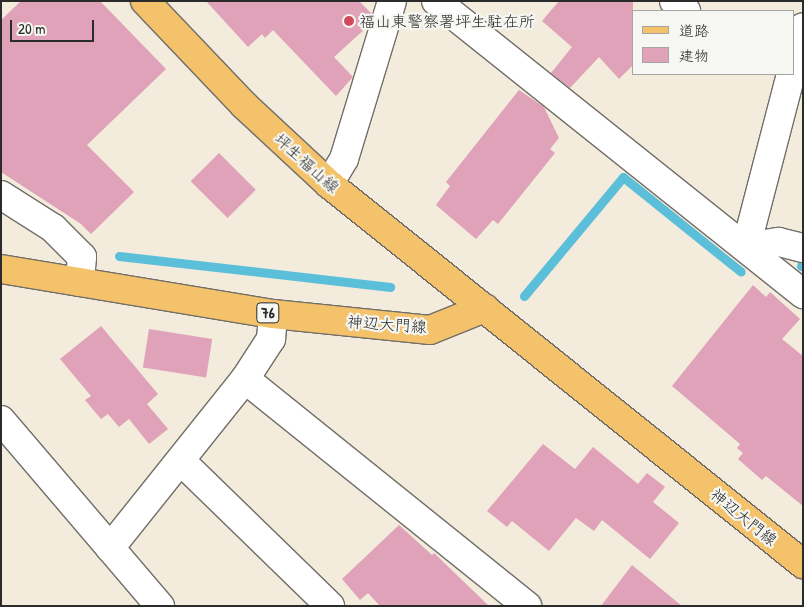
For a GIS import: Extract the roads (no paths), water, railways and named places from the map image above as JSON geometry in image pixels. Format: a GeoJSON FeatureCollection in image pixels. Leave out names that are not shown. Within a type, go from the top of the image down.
{"type":"FeatureCollection","features":[{"type":"Feature","properties":{"kind":"main road","name":"坪生福山線"},"geometry":{"type":"LineString","coordinates":[[145,1],[244,105],[329,184],[485,308]]}},
{"type":"Feature","properties":{"kind":"main road","name":"神辺大門線"},"geometry":{"type":"LineString","coordinates":[[1,269],[273,314],[430,330],[485,308],[803,564]]}},
{"type":"Feature","properties":{"kind":"street"},"geometry":{"type":"LineString","coordinates":[[329,184],[344,159],[392,1]]}},
{"type":"Feature","properties":{"kind":"street"},"geometry":{"type":"LineString","coordinates":[[436,1],[803,294]]}},
{"type":"Feature","properties":{"kind":"street"},"geometry":{"type":"LineString","coordinates":[[674,1],[685,10]]}},
{"type":"Feature","properties":{"kind":"street"},"geometry":{"type":"LineString","coordinates":[[746,247],[791,75]]}},
{"type":"Feature","properties":{"kind":"street"},"geometry":{"type":"LineString","coordinates":[[1,195],[53,228],[82,257],[80,282]]}},
{"type":"Feature","properties":{"kind":"street"},"geometry":{"type":"LineString","coordinates":[[746,247],[778,242],[803,248]]}},
{"type":"Feature","properties":{"kind":"street"},"geometry":{"type":"LineString","coordinates":[[110,548],[245,379],[272,339],[273,314]]}},
{"type":"Feature","properties":{"kind":"street"},"geometry":{"type":"LineString","coordinates":[[245,379],[527,606]]}},
{"type":"Feature","properties":{"kind":"street"},"geometry":{"type":"LineString","coordinates":[[1,420],[160,606]]}},
{"type":"Feature","properties":{"kind":"street"},"geometry":{"type":"LineString","coordinates":[[181,461],[330,606]]}},
{"type":"Feature","properties":{"kind":"waterway"},"geometry":{"type":"LineString","coordinates":[[524,296],[623,177],[741,272]]}},
{"type":"Feature","properties":{"kind":"waterway"},"geometry":{"type":"LineString","coordinates":[[119,256],[390,287]]}},
{"type":"Feature","properties":{"kind":"place","name":"福山東警察署坪生駐在所"},"geometry":{"type":"Point","coordinates":[349,21]}}]}
